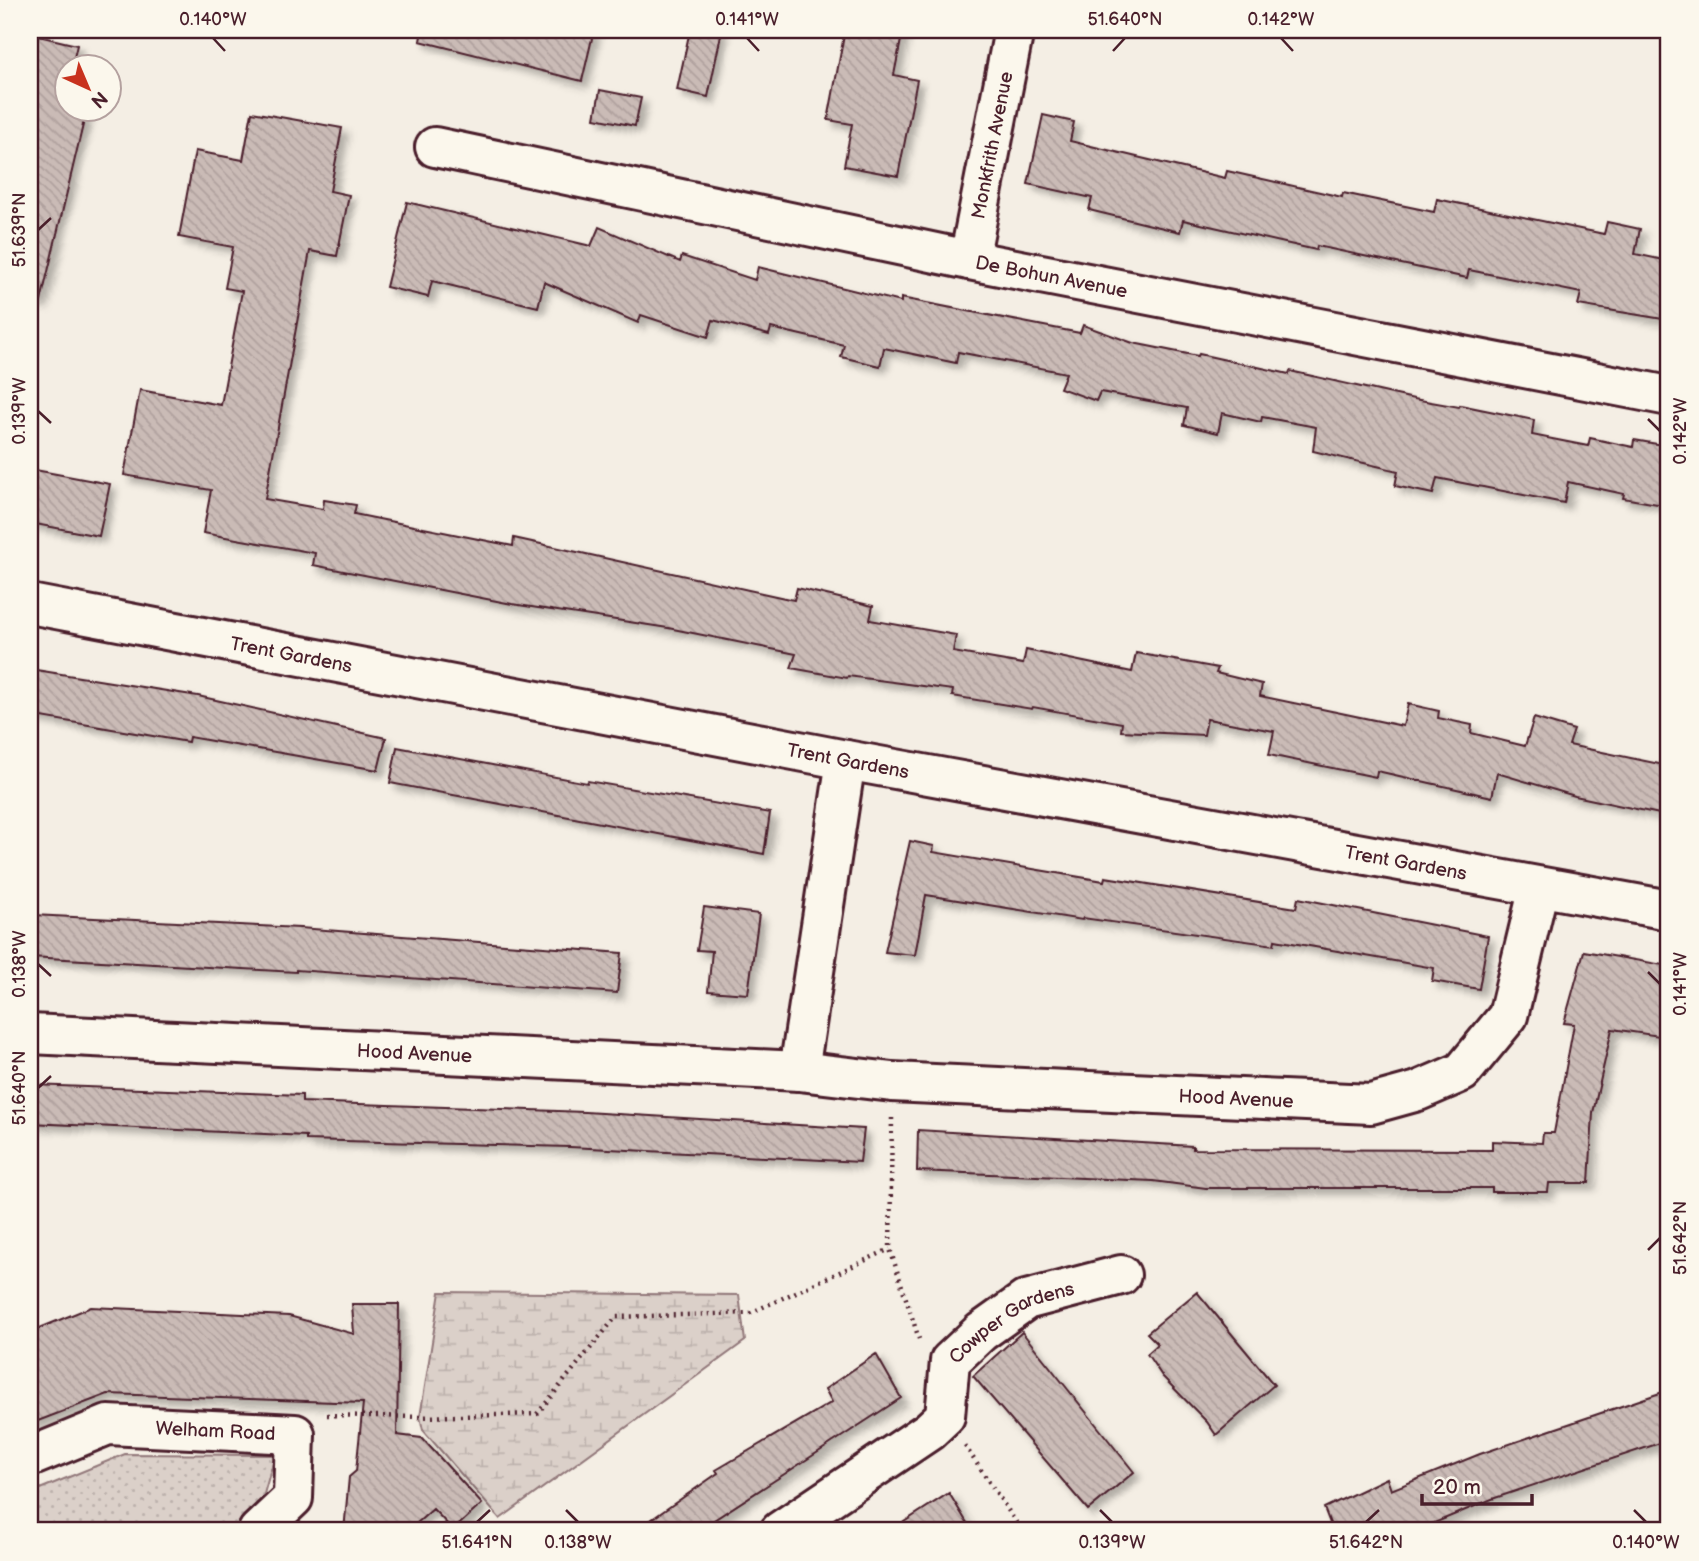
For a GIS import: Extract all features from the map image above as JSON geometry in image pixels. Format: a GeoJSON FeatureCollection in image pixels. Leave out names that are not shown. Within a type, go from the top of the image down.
{"type":"FeatureCollection","features":[{"type":"Feature","properties":{"kind":"street","name":"Monkfrith Avenue"},"geometry":{"type":"LineString","coordinates":[[969,260],[1014,30]]}},
{"type":"Feature","properties":{"kind":"street","name":"De Bohun Avenue"},"geometry":{"type":"LineString","coordinates":[[435,147],[969,260],[1669,396]]}},
{"type":"Feature","properties":{"kind":"street","name":"Trent Gardens"},"geometry":{"type":"LineString","coordinates":[[30,604],[846,760],[1669,910]]}},
{"type":"Feature","properties":{"kind":"street"},"geometry":{"type":"LineString","coordinates":[[799,1071],[846,760]]}},
{"type":"Feature","properties":{"kind":"street","name":"Hood Avenue"},"geometry":{"type":"LineString","coordinates":[[30,1034],[799,1071],[892,1082],[1371,1104],[1418,1091],[1462,1072],[1508,1016],[1539,887]]}},
{"type":"Feature","properties":{"kind":"street","name":"Cowper Gardens"},"geometry":{"type":"LineString","coordinates":[[945,1416],[950,1361],[981,1332],[1026,1300],[1121,1275]]}},
{"type":"Feature","properties":{"kind":"street"},"geometry":{"type":"LineString","coordinates":[[780,1531],[929,1431],[945,1416]]}},
{"type":"Feature","properties":{"kind":"street","name":"Welham Road"},"geometry":{"type":"LineString","coordinates":[[30,1457],[108,1425],[295,1434],[293,1498],[258,1531]]}},
{"type":"Feature","properties":{"kind":"path"},"geometry":{"type":"LineString","coordinates":[[892,1082],[890,1249],[923,1352]]}},
{"type":"Feature","properties":{"kind":"path"},"geometry":{"type":"LineString","coordinates":[[295,1434],[317,1415],[420,1417],[537,1414],[616,1317],[750,1313],[890,1249]]}},
{"type":"Feature","properties":{"kind":"path"},"geometry":{"type":"LineString","coordinates":[[945,1416],[1022,1531]]}},
{"type":"Feature","properties":{"kind":"green space"},"geometry":{"type":"Polygon","coordinates":[[[440,1292],[739,1295],[745,1341],[500,1519],[423,1430],[420,1417],[440,1292]]]}},
{"type":"Feature","properties":{"kind":"green space"},"geometry":{"type":"Polygon","coordinates":[[[125,1454],[275,1455],[262,1501],[231,1531],[30,1531],[30,1493],[125,1454]]]}},
{"type":"Feature","properties":{"kind":"building"},"geometry":{"type":"Polygon","coordinates":[[[422,30],[594,30],[582,81],[420,41],[422,30]]]}},
{"type":"Feature","properties":{"kind":"building"},"geometry":{"type":"Polygon","coordinates":[[[690,30],[722,30],[708,97],[677,90],[690,30]]]}},
{"type":"Feature","properties":{"kind":"building"},"geometry":{"type":"Polygon","coordinates":[[[845,30],[903,30],[894,75],[917,80],[898,176],[844,166],[852,124],[828,120],[845,30]]]}},
{"type":"Feature","properties":{"kind":"building"},"geometry":{"type":"Polygon","coordinates":[[[30,34],[77,45],[75,52],[52,52],[52,122],[84,122],[41,301],[30,299],[30,34]]]}},
{"type":"Feature","properties":{"kind":"building"},"geometry":{"type":"Polygon","coordinates":[[[600,90],[641,98],[635,126],[595,118],[600,90]]]}},
{"type":"Feature","properties":{"kind":"building"},"geometry":{"type":"Polygon","coordinates":[[[252,112],[342,128],[330,191],[349,195],[337,256],[310,251],[265,499],[323,509],[324,500],[356,505],[354,514],[513,546],[514,538],[794,600],[797,588],[873,606],[870,620],[956,635],[953,652],[1023,664],[1026,650],[1132,672],[1136,653],[1218,668],[1216,673],[1262,684],[1260,696],[1403,726],[1408,704],[1439,711],[1438,718],[1472,725],[1471,733],[1525,746],[1534,718],[1574,730],[1569,745],[1669,766],[1669,816],[1575,796],[1497,773],[1492,797],[1377,771],[1376,777],[1269,755],[1274,731],[1207,719],[1204,735],[1121,731],[1122,723],[952,696],[953,690],[847,678],[791,668],[796,654],[668,628],[512,604],[313,565],[315,553],[203,533],[211,490],[124,475],[140,390],[221,405],[242,291],[225,288],[233,247],[179,237],[195,151],[243,160],[252,112]]]}},
{"type":"Feature","properties":{"kind":"building"},"geometry":{"type":"Polygon","coordinates":[[[1043,115],[1074,122],[1070,141],[1225,178],[1227,171],[1342,197],[1343,193],[1434,212],[1437,199],[1604,234],[1607,222],[1640,229],[1635,254],[1669,261],[1669,320],[1578,305],[1581,293],[1469,270],[1467,278],[1317,246],[1316,250],[1183,220],[1180,232],[1089,210],[1092,198],[1028,184],[1043,115]]]}},
{"type":"Feature","properties":{"kind":"building"},"geometry":{"type":"Polygon","coordinates":[[[407,202],[591,246],[599,227],[680,262],[682,256],[755,280],[758,267],[901,302],[901,298],[1080,333],[1083,325],[1133,343],[1289,374],[1290,371],[1414,399],[1534,420],[1532,435],[1588,446],[1590,438],[1633,447],[1634,440],[1669,446],[1669,506],[1623,498],[1624,494],[1568,482],[1564,503],[1437,478],[1433,494],[1395,486],[1398,471],[1313,451],[1316,427],[1262,417],[1261,422],[1222,413],[1218,433],[1184,425],[1187,408],[1100,392],[1096,401],[1060,388],[1066,373],[958,352],[956,363],[884,348],[880,366],[841,357],[844,345],[771,328],[769,335],[713,320],[708,337],[641,315],[638,323],[544,282],[538,307],[432,281],[428,297],[386,287],[407,202]]]}},
{"type":"Feature","properties":{"kind":"building"},"geometry":{"type":"Polygon","coordinates":[[[30,469],[110,484],[99,536],[30,523],[30,469]]]}},
{"type":"Feature","properties":{"kind":"building"},"geometry":{"type":"Polygon","coordinates":[[[30,669],[198,696],[386,738],[378,770],[189,737],[188,742],[30,715],[30,669]]]}},
{"type":"Feature","properties":{"kind":"building"},"geometry":{"type":"Polygon","coordinates":[[[397,747],[587,783],[588,781],[770,813],[764,854],[390,783],[397,747]]]}},
{"type":"Feature","properties":{"kind":"building"},"geometry":{"type":"Polygon","coordinates":[[[910,841],[934,846],[933,852],[1104,881],[1105,877],[1296,908],[1298,898],[1488,936],[1479,989],[1432,981],[1434,968],[1275,940],[1274,945],[1083,918],[1082,920],[926,895],[915,955],[885,952],[910,841]]]}},
{"type":"Feature","properties":{"kind":"building"},"geometry":{"type":"Polygon","coordinates":[[[704,907],[759,914],[748,994],[708,991],[712,951],[697,950],[704,907]]]}},
{"type":"Feature","properties":{"kind":"building"},"geometry":{"type":"Polygon","coordinates":[[[32,915],[300,928],[622,953],[617,993],[296,970],[30,957],[32,915]]]}},
{"type":"Feature","properties":{"kind":"building"},"geometry":{"type":"Polygon","coordinates":[[[1584,951],[1669,966],[1669,998],[1659,1036],[1612,1029],[1593,1113],[1589,1183],[1549,1183],[1548,1192],[1492,1192],[1492,1188],[1206,1188],[1153,1181],[917,1171],[918,1130],[1193,1146],[1193,1149],[1492,1150],[1492,1141],[1542,1143],[1543,1133],[1554,1133],[1574,1024],[1564,1023],[1584,951]]]}},
{"type":"Feature","properties":{"kind":"building"},"geometry":{"type":"Polygon","coordinates":[[[32,1085],[302,1095],[302,1102],[585,1112],[864,1129],[860,1162],[570,1147],[306,1140],[306,1136],[30,1123],[32,1085]]]}},
{"type":"Feature","properties":{"kind":"building"},"geometry":{"type":"Polygon","coordinates":[[[1197,1292],[1274,1385],[1216,1435],[1207,1422],[1162,1376],[1147,1354],[1158,1344],[1147,1333],[1197,1292]]]}},
{"type":"Feature","properties":{"kind":"building"},"geometry":{"type":"Polygon","coordinates":[[[352,1304],[399,1304],[397,1435],[422,1438],[482,1504],[453,1530],[433,1509],[408,1531],[344,1531],[349,1477],[356,1471],[363,1403],[108,1394],[30,1424],[30,1332],[91,1307],[289,1316],[354,1334],[352,1304]]]}},
{"type":"Feature","properties":{"kind":"building"},"geometry":{"type":"Polygon","coordinates":[[[1022,1332],[1134,1472],[1088,1510],[973,1376],[1022,1332]]]}},
{"type":"Feature","properties":{"kind":"building"},"geometry":{"type":"Polygon","coordinates":[[[876,1354],[901,1398],[697,1531],[635,1531],[718,1473],[716,1470],[832,1402],[825,1389],[876,1354]]]}},
{"type":"Feature","properties":{"kind":"building"},"geometry":{"type":"Polygon","coordinates":[[[1669,1390],[1669,1440],[1492,1499],[1415,1531],[1333,1531],[1324,1508],[1387,1478],[1391,1490],[1480,1454],[1669,1390]]]}},
{"type":"Feature","properties":{"kind":"building"},"geometry":{"type":"Polygon","coordinates":[[[949,1493],[972,1531],[890,1531],[949,1493]]]}}]}
